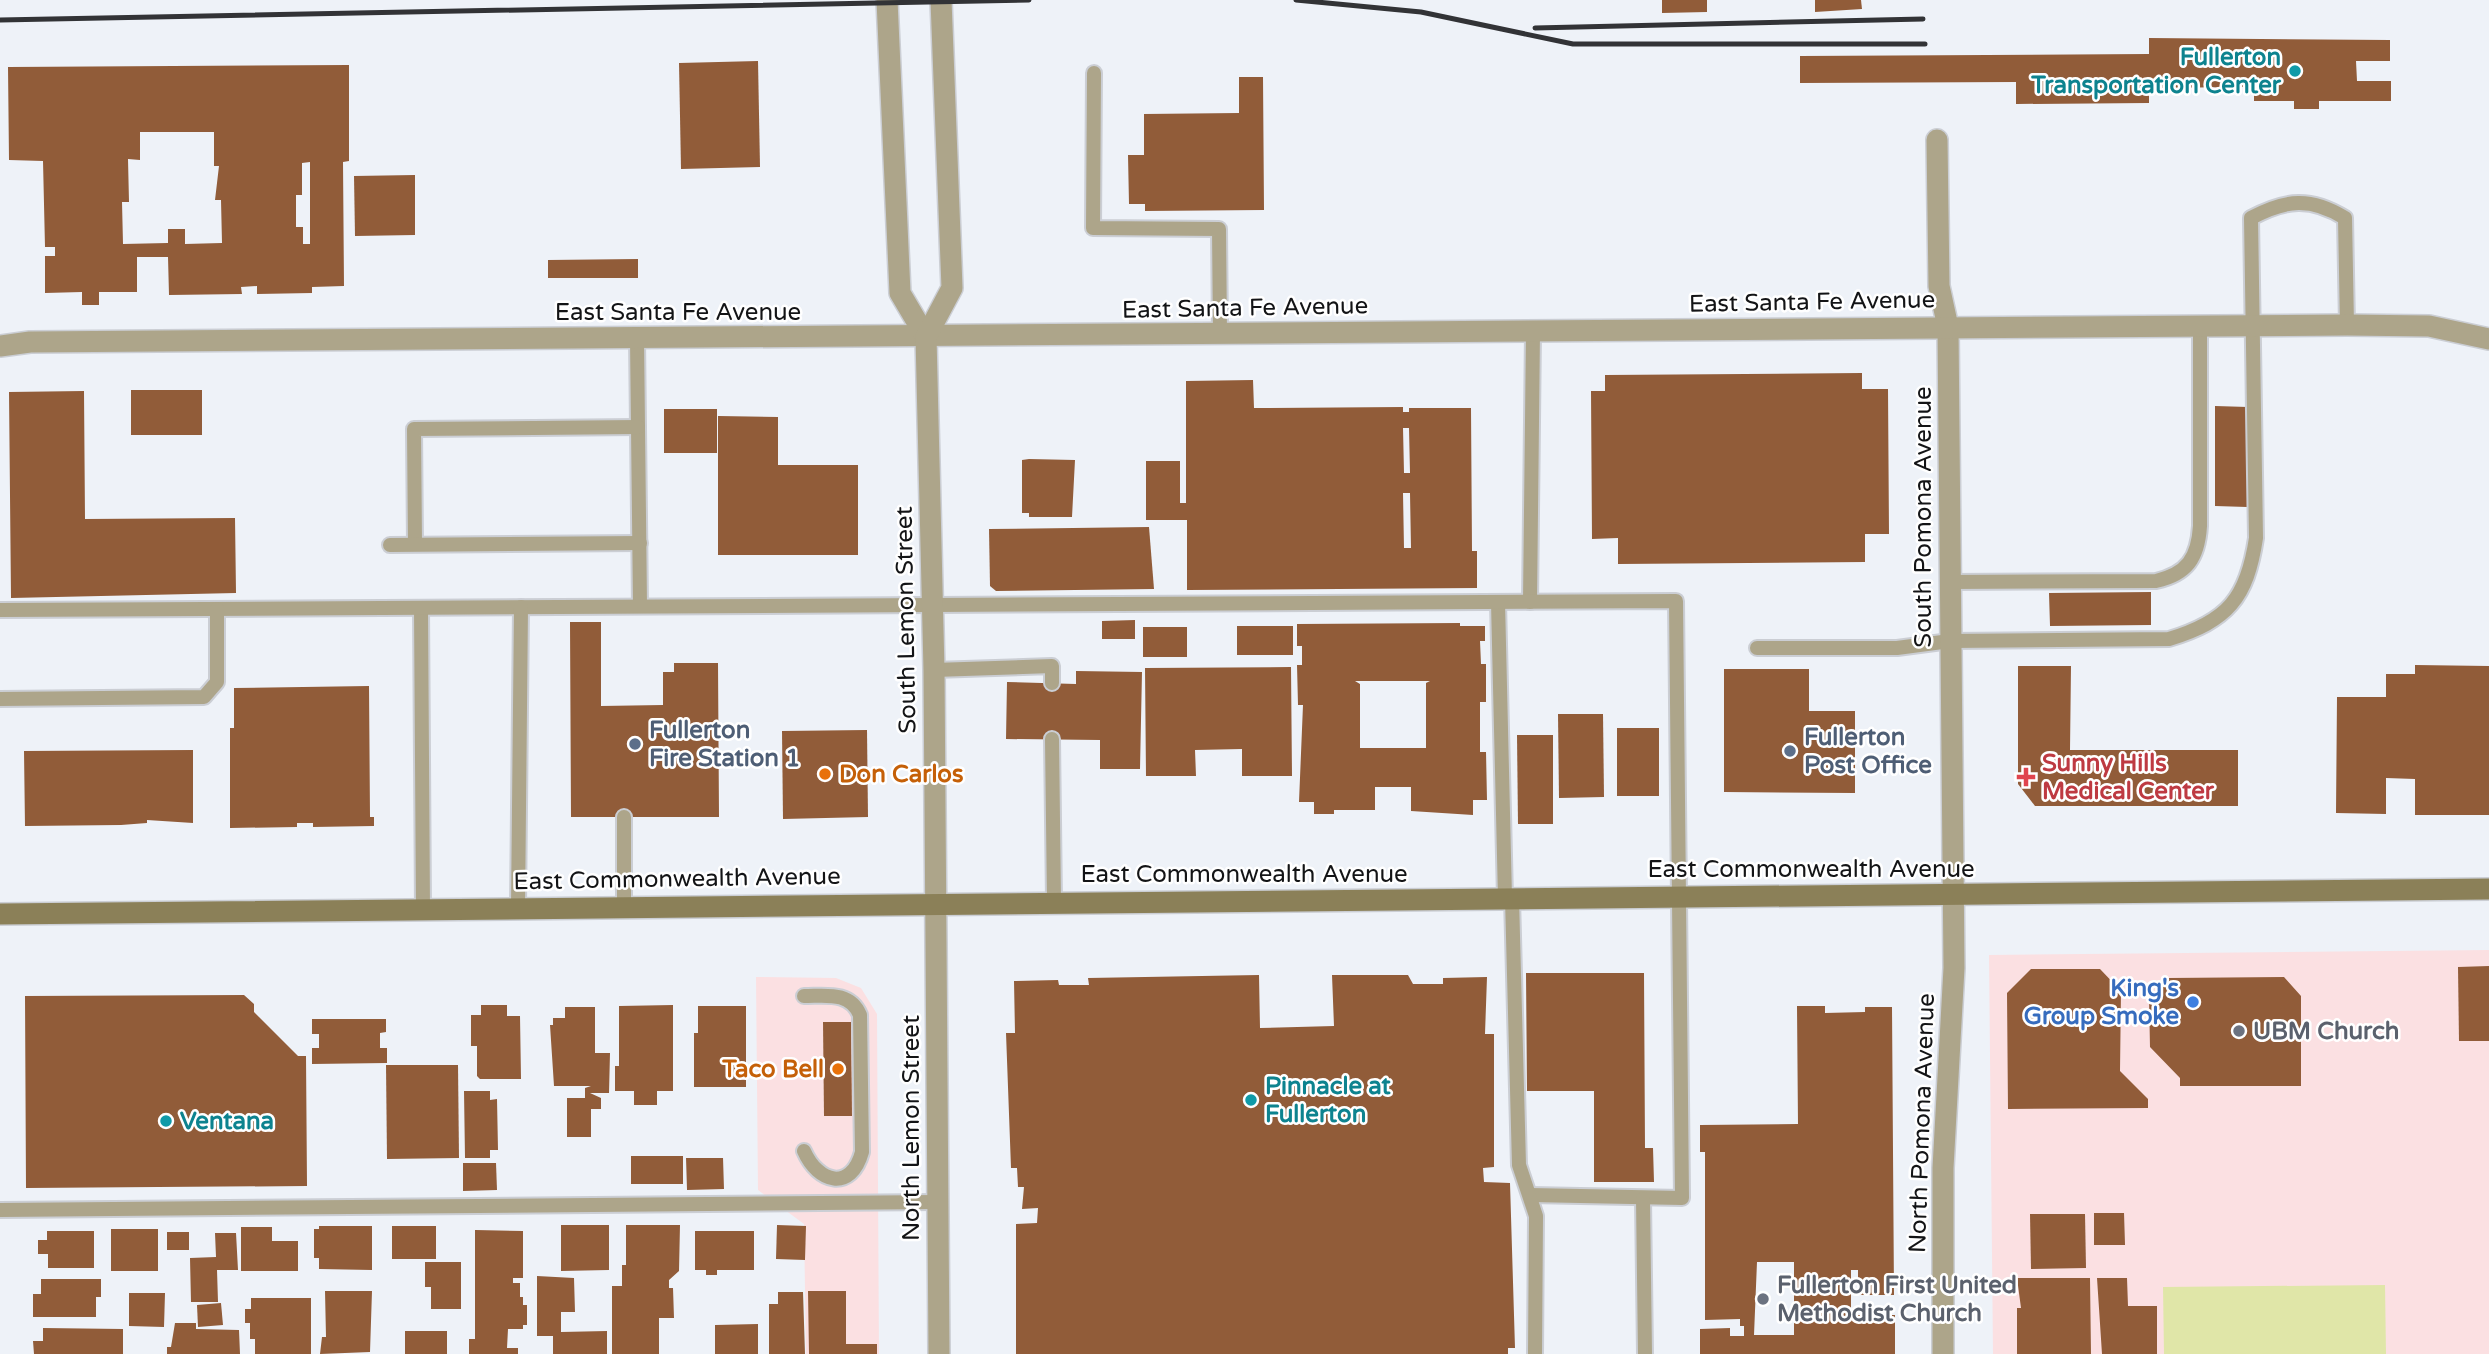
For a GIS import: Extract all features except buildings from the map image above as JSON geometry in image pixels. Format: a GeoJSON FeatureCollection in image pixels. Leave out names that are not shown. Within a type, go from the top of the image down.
{"type":"FeatureCollection","features":[{"type":"Feature","properties":{"kind":"main road","name":"East Commonwealth Avenue"},"geometry":{"type":"LineString","coordinates":[[0,914],[936,902],[2489,889]]}},
{"type":"Feature","properties":{"kind":"street","name":"South Lemon Street"},"geometry":{"type":"LineString","coordinates":[[887,0],[900,293],[926,337]]}},
{"type":"Feature","properties":{"kind":"street","name":"South Lemon Street"},"geometry":{"type":"LineString","coordinates":[[936,902],[934,670],[926,337],[952,288],[941,0]]}},
{"type":"Feature","properties":{"kind":"street","name":"South Pomona Avenue"},"geometry":{"type":"LineString","coordinates":[[1937,140],[1939,286],[1948,327],[1952,894]]}},
{"type":"Feature","properties":{"kind":"street","name":"East Santa Fe Avenue"},"geometry":{"type":"LineString","coordinates":[[0,345],[43,341],[926,337],[2347,325],[2429,326],[2489,339]]}},
{"type":"Feature","properties":{"kind":"street","name":"North Pomona Avenue"},"geometry":{"type":"LineString","coordinates":[[1943,1354],[1943,1168],[1954,968],[1952,894]]}},
{"type":"Feature","properties":{"kind":"street","name":"North Lemon Street"},"geometry":{"type":"LineString","coordinates":[[936,902],[939,1354]]}},
{"type":"Feature","properties":{"kind":"lane"},"geometry":{"type":"LineString","coordinates":[[1094,73],[1093,228],[1219,229],[1220,334]]}},
{"type":"Feature","properties":{"kind":"lane"},"geometry":{"type":"LineString","coordinates":[[1756,648],[1897,648],[1951,641],[2169,639],[2200,630],[2221,616],[2240,596],[2251,569],[2256,538],[2251,218],[2273,206],[2298,202],[2325,205],[2345,218],[2347,325]]}},
{"type":"Feature","properties":{"kind":"lane"},"geometry":{"type":"LineString","coordinates":[[1950,582],[2156,581],[2185,570],[2195,557],[2200,526],[2200,326]]}},
{"type":"Feature","properties":{"kind":"lane"},"geometry":{"type":"LineString","coordinates":[[1530,602],[1533,331]]}},
{"type":"Feature","properties":{"kind":"lane"},"geometry":{"type":"LineString","coordinates":[[637,338],[640,606]]}},
{"type":"Feature","properties":{"kind":"lane"},"geometry":{"type":"LineString","coordinates":[[415,544],[414,429],[638,427]]}},
{"type":"Feature","properties":{"kind":"lane"},"geometry":{"type":"LineString","coordinates":[[390,545],[640,543]]}},
{"type":"Feature","properties":{"kind":"lane"},"geometry":{"type":"LineString","coordinates":[[0,610],[1676,601],[1682,1198],[1530,1195]]}},
{"type":"Feature","properties":{"kind":"lane"},"geometry":{"type":"LineString","coordinates":[[1498,602],[1519,1166],[1536,1216],[1535,1354]]}},
{"type":"Feature","properties":{"kind":"lane"},"geometry":{"type":"LineString","coordinates":[[519,907],[521,607]]}},
{"type":"Feature","properties":{"kind":"lane"},"geometry":{"type":"LineString","coordinates":[[421,608],[423,909]]}},
{"type":"Feature","properties":{"kind":"lane"},"geometry":{"type":"LineString","coordinates":[[0,699],[204,697],[217,682],[217,609]]}},
{"type":"Feature","properties":{"kind":"lane"},"geometry":{"type":"LineString","coordinates":[[934,670],[1052,666],[1052,683]]}},
{"type":"Feature","properties":{"kind":"lane"},"geometry":{"type":"LineString","coordinates":[[1052,739],[1054,901]]}},
{"type":"Feature","properties":{"kind":"lane"},"geometry":{"type":"LineString","coordinates":[[624,817],[624,906]]}},
{"type":"Feature","properties":{"kind":"lane"},"geometry":{"type":"LineString","coordinates":[[804,996],[842,996],[850,1000],[860,1015],[862,1152],[851,1172],[840,1178],[829,1178],[818,1173],[804,1151]]}},
{"type":"Feature","properties":{"kind":"lane"},"geometry":{"type":"LineString","coordinates":[[1643,1199],[1645,1354]]}},
{"type":"Feature","properties":{"kind":"lane"},"geometry":{"type":"LineString","coordinates":[[0,1210],[938,1202]]}},
{"type":"Feature","properties":{"kind":"shaded area"},"geometry":{"type":"Polygon","coordinates":[[[2489,950],[2489,1354],[1993,1354],[1989,955],[2489,950]]]}},
{"type":"Feature","properties":{"kind":"shaded area"},"geometry":{"type":"Polygon","coordinates":[[[756,977],[836,978],[861,988],[877,1014],[879,1354],[806,1354],[804,1224],[758,1190],[756,977]]]}},
{"type":"Feature","properties":{"kind":"green space"},"geometry":{"type":"Polygon","coordinates":[[[2385,1285],[2386,1354],[2164,1354],[2163,1287],[2385,1285]]]}},
{"type":"Feature","properties":{"kind":"railway"},"geometry":{"type":"LineString","coordinates":[[0,20],[1029,0]]}},
{"type":"Feature","properties":{"kind":"railway"},"geometry":{"type":"LineString","coordinates":[[1296,0],[1421,12],[1573,44],[1925,44]]}},
{"type":"Feature","properties":{"kind":"railway"},"geometry":{"type":"LineString","coordinates":[[1535,28],[1923,19]]}},
{"type":"Feature","properties":{"kind":"place","name":"Fullerton Transportation Center"},"geometry":{"type":"Point","coordinates":[2295,71]}},
{"type":"Feature","properties":{"kind":"place","name":"Fullerton Fire Station 1"},"geometry":{"type":"Point","coordinates":[635,744]}},
{"type":"Feature","properties":{"kind":"place","name":"Fullerton Post Office"},"geometry":{"type":"Point","coordinates":[1790,751]}},
{"type":"Feature","properties":{"kind":"place","name":"Don Carlos"},"geometry":{"type":"Point","coordinates":[825,774]}},
{"type":"Feature","properties":{"kind":"place","name":"Sunny Hills Medical Center"},"geometry":{"type":"Point","coordinates":[2026,777]}},
{"type":"Feature","properties":{"kind":"place","name":"King's Group Smoke"},"geometry":{"type":"Point","coordinates":[2193,1002]}},
{"type":"Feature","properties":{"kind":"place","name":"UBM Church"},"geometry":{"type":"Point","coordinates":[2239,1031]}},
{"type":"Feature","properties":{"kind":"place","name":"Taco Bell"},"geometry":{"type":"Point","coordinates":[838,1069]}},
{"type":"Feature","properties":{"kind":"place","name":"Pinnacle at Fullerton"},"geometry":{"type":"Point","coordinates":[1251,1100]}},
{"type":"Feature","properties":{"kind":"place","name":"Ventana"},"geometry":{"type":"Point","coordinates":[166,1121]}},
{"type":"Feature","properties":{"kind":"place","name":"Fullerton First United Methodist Church"},"geometry":{"type":"Point","coordinates":[1763,1299]}}]}
